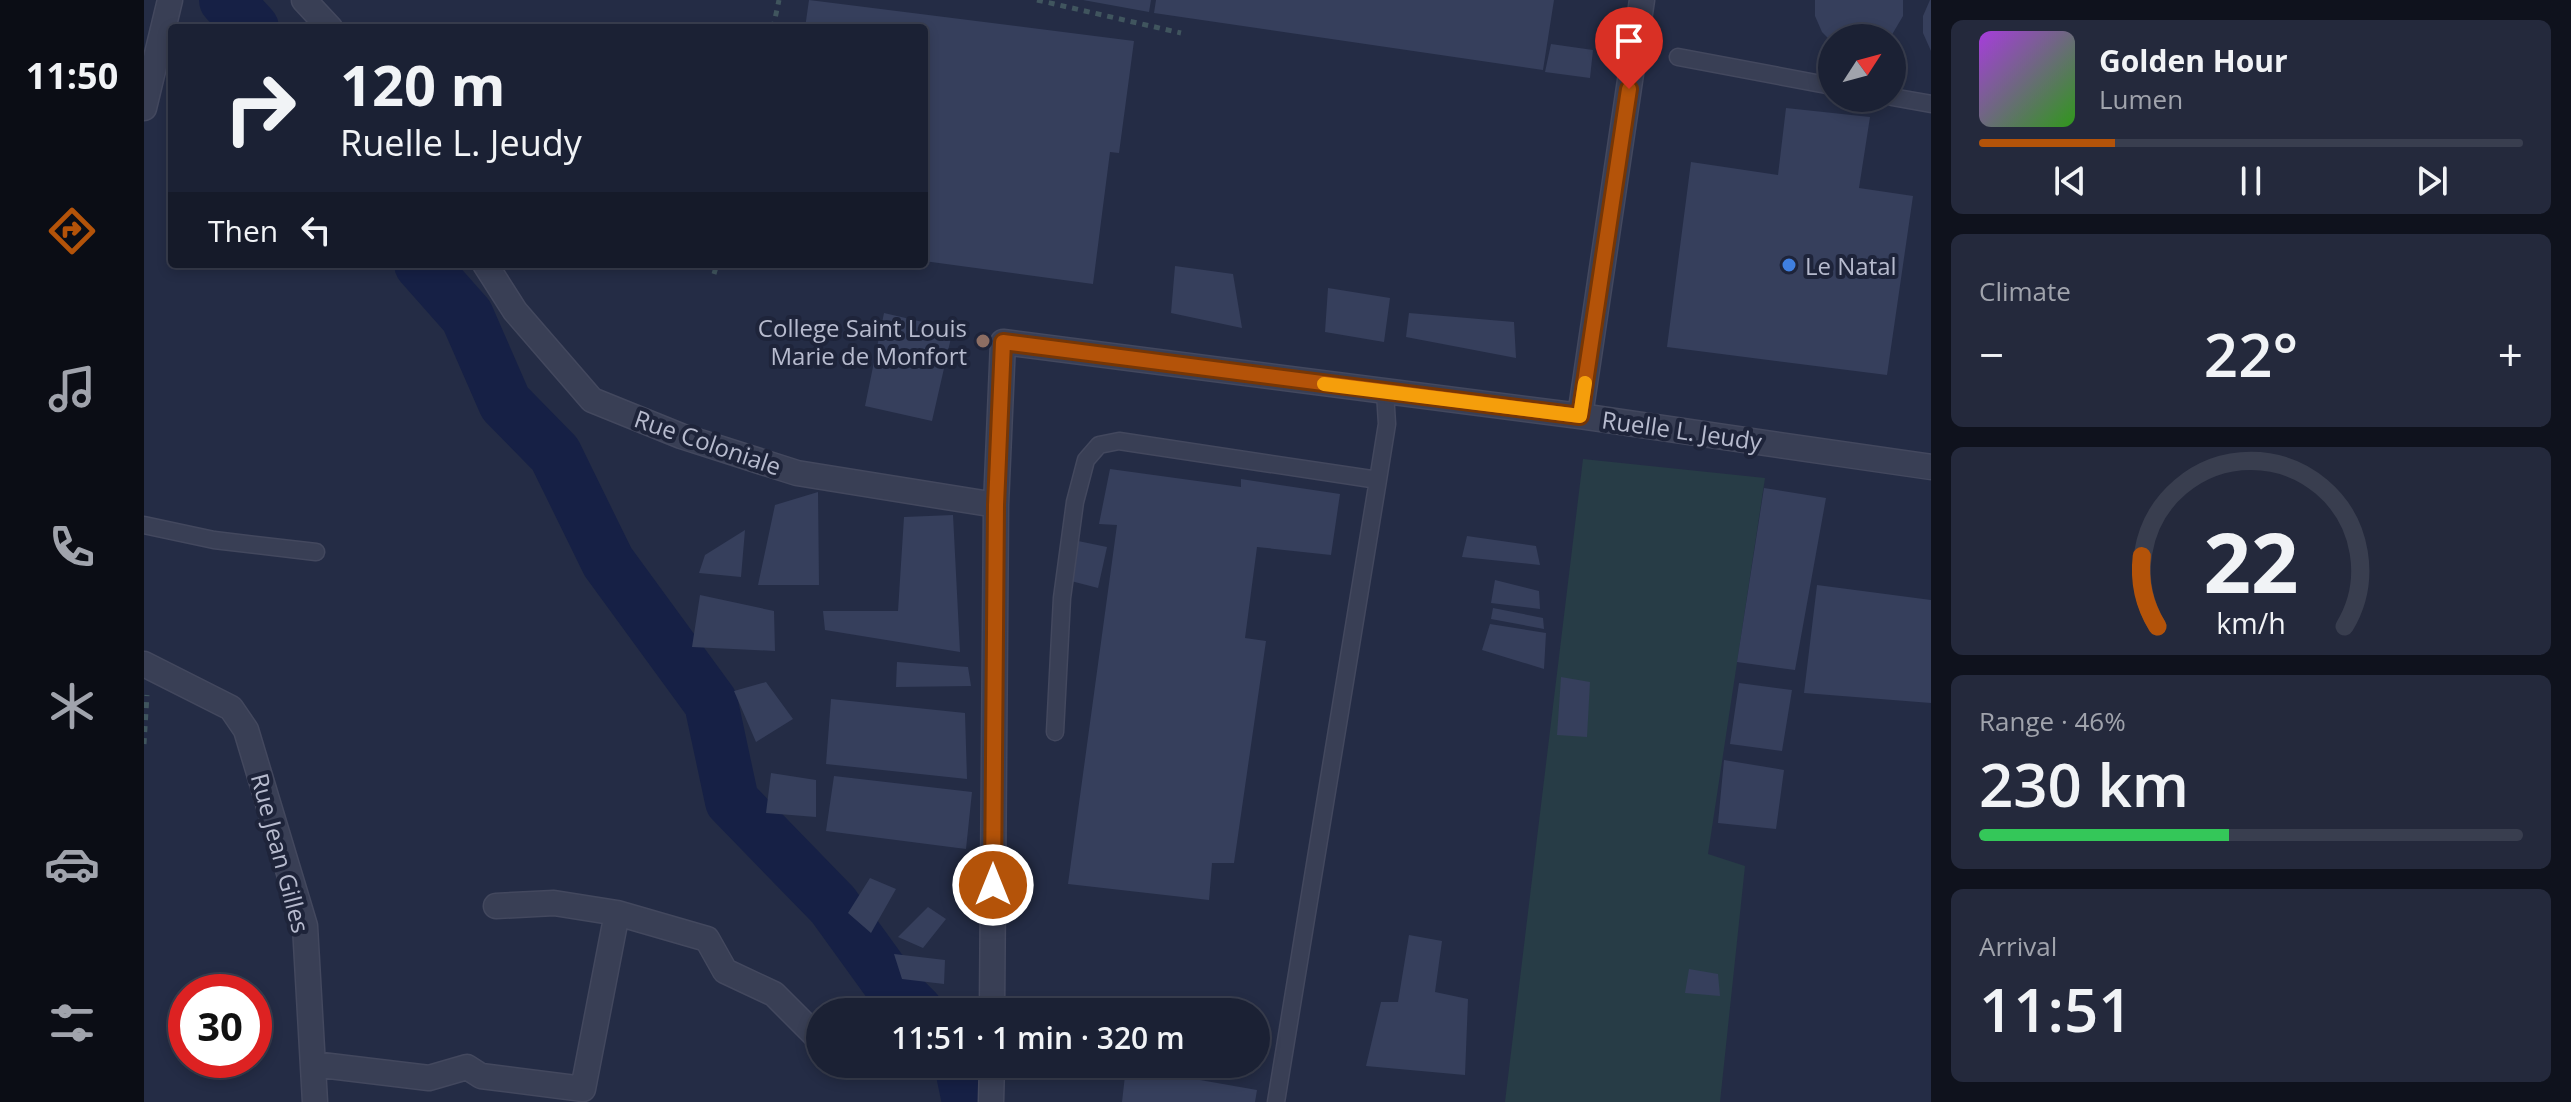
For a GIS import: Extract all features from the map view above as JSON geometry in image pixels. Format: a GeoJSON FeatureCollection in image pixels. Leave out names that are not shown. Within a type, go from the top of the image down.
{"type":"FeatureCollection","features":[{"type":"Feature","properties":{"kind":"street"},"geometry":{"type":"LineString","coordinates":[[144,108],[170,0]]}},
{"type":"Feature","properties":{"kind":"street"},"geometry":{"type":"LineString","coordinates":[[304,0],[326,24]]}},
{"type":"Feature","properties":{"kind":"street"},"geometry":{"type":"LineString","coordinates":[[1580,416],[1642,0]]}},
{"type":"Feature","properties":{"kind":"street","name":"Rue Coloniale"},"geometry":{"type":"LineString","coordinates":[[488,268],[515,311],[592,400],[681,436],[797,473],[996,505]]}},
{"type":"Feature","properties":{"kind":"street","name":"Ruelle L. Jeudy"},"geometry":{"type":"LineString","coordinates":[[992,998],[996,505],[1003,342],[1580,416],[1931,467]]}},
{"type":"Feature","properties":{"kind":"street","name":"Rue Jean Gilles"},"geometry":{"type":"LineString","coordinates":[[147,665],[231,708],[246,730],[305,926],[315,1102]]}},
{"type":"Feature","properties":{"kind":"street"},"geometry":{"type":"LineString","coordinates":[[496,906],[554,903],[617,913],[707,939],[725,971],[774,994],[806,1026]]}},
{"type":"Feature","properties":{"kind":"street"},"geometry":{"type":"LineString","coordinates":[[313,1064],[429,1078],[467,1067],[481,1076],[583,1089],[617,913]]}},
{"type":"Feature","properties":{"kind":"street"},"geometry":{"type":"LineString","coordinates":[[991,1102],[992,1078]]}},
{"type":"Feature","properties":{"kind":"lane"},"geometry":{"type":"LineString","coordinates":[[1678,57],[1818,83]]}},
{"type":"Feature","properties":{"kind":"lane"},"geometry":{"type":"LineString","coordinates":[[1906,100],[1931,104]]}},
{"type":"Feature","properties":{"kind":"lane"},"geometry":{"type":"LineString","coordinates":[[1276,1102],[1387,424],[1385,392]]}},
{"type":"Feature","properties":{"kind":"lane"},"geometry":{"type":"LineString","coordinates":[[1055,732],[1062,598],[1075,502],[1086,460],[1099,445],[1119,441],[1378,480]]}},
{"type":"Feature","properties":{"kind":"lane"},"geometry":{"type":"LineString","coordinates":[[144,525],[214,540],[316,552]]}},
{"type":"Feature","properties":{"kind":"path"},"geometry":{"type":"LineString","coordinates":[[774,24],[779,0]]}},
{"type":"Feature","properties":{"kind":"path"},"geometry":{"type":"LineString","coordinates":[[1037,0],[1181,33]]}},
{"type":"Feature","properties":{"kind":"path"},"geometry":{"type":"LineString","coordinates":[[714,274],[716,268]]}},
{"type":"Feature","properties":{"kind":"path"},"geometry":{"type":"LineString","coordinates":[[144,744],[147,665]]}},
{"type":"Feature","properties":{"kind":"shaded area"},"geometry":{"type":"Polygon","coordinates":[[[1583,459],[1765,478],[1708,854],[1745,866],[1720,1102],[1505,1102],[1583,459]]]}},
{"type":"Feature","properties":{"kind":"building"},"geometry":{"type":"Polygon","coordinates":[[[809,0],[1134,41],[1119,153],[1110,152],[1093,284],[928,262],[928,24],[806,24],[809,0]]]}},
{"type":"Feature","properties":{"kind":"building"},"geometry":{"type":"Polygon","coordinates":[[[1083,0],[1151,0],[1149,12],[1083,0]]]}},
{"type":"Feature","properties":{"kind":"building"},"geometry":{"type":"Polygon","coordinates":[[[1156,0],[1554,0],[1543,70],[1154,13],[1156,0]]]}},
{"type":"Feature","properties":{"kind":"building"},"geometry":{"type":"Polygon","coordinates":[[[1815,0],[1903,0],[1903,16],[1898,24],[1818,24],[1815,0]]]}},
{"type":"Feature","properties":{"kind":"building"},"geometry":{"type":"Polygon","coordinates":[[[1930,0],[1931,51],[1923,33],[1923,16],[1930,0]]]}},
{"type":"Feature","properties":{"kind":"building"},"geometry":{"type":"Polygon","coordinates":[[[1551,44],[1593,50],[1590,78],[1545,72],[1551,44]]]}},
{"type":"Feature","properties":{"kind":"building"},"geometry":{"type":"Polygon","coordinates":[[[1786,108],[1870,117],[1859,188],[1913,196],[1887,375],[1667,347],[1691,162],[1778,175],[1786,108]]]}},
{"type":"Feature","properties":{"kind":"building"},"geometry":{"type":"Polygon","coordinates":[[[1175,266],[1233,274],[1242,328],[1171,313],[1175,266]]]}},
{"type":"Feature","properties":{"kind":"building"},"geometry":{"type":"Polygon","coordinates":[[[1328,288],[1390,298],[1384,342],[1325,332],[1328,288]]]}},
{"type":"Feature","properties":{"kind":"building"},"geometry":{"type":"Polygon","coordinates":[[[884,313],[953,329],[932,421],[865,406],[884,313]]]}},
{"type":"Feature","properties":{"kind":"building"},"geometry":{"type":"Polygon","coordinates":[[[1409,313],[1514,322],[1516,358],[1406,337],[1409,313]]]}},
{"type":"Feature","properties":{"kind":"building"},"geometry":{"type":"Polygon","coordinates":[[[1110,469],[1241,487],[1241,479],[1340,494],[1331,555],[1257,547],[1245,638],[1266,641],[1234,863],[1212,863],[1209,900],[1068,884],[1117,525],[1099,524],[1110,469]]]}},
{"type":"Feature","properties":{"kind":"building"},"geometry":{"type":"Polygon","coordinates":[[[1764,488],[1826,498],[1795,670],[1737,662],[1764,488]]]}},
{"type":"Feature","properties":{"kind":"building"},"geometry":{"type":"Polygon","coordinates":[[[818,492],[819,585],[758,585],[775,505],[818,492]]]}},
{"type":"Feature","properties":{"kind":"building"},"geometry":{"type":"Polygon","coordinates":[[[953,515],[960,652],[825,630],[823,611],[898,611],[904,517],[953,515]]]}},
{"type":"Feature","properties":{"kind":"building"},"geometry":{"type":"Polygon","coordinates":[[[745,530],[741,577],[699,573],[705,555],[745,530]]]}},
{"type":"Feature","properties":{"kind":"building"},"geometry":{"type":"Polygon","coordinates":[[[1467,536],[1536,546],[1540,565],[1462,557],[1467,536]]]}},
{"type":"Feature","properties":{"kind":"building"},"geometry":{"type":"Polygon","coordinates":[[[1078,541],[1107,547],[1098,588],[1071,581],[1078,541]]]}},
{"type":"Feature","properties":{"kind":"building"},"geometry":{"type":"Polygon","coordinates":[[[1495,580],[1539,591],[1540,609],[1491,603],[1495,580]]]}},
{"type":"Feature","properties":{"kind":"building"},"geometry":{"type":"Polygon","coordinates":[[[1817,585],[1931,600],[1931,703],[1804,693],[1817,585]]]}},
{"type":"Feature","properties":{"kind":"building"},"geometry":{"type":"Polygon","coordinates":[[[700,595],[774,611],[775,651],[692,647],[700,595]]]}},
{"type":"Feature","properties":{"kind":"building"},"geometry":{"type":"Polygon","coordinates":[[[1493,608],[1543,618],[1544,629],[1491,619],[1493,608]]]}},
{"type":"Feature","properties":{"kind":"building"},"geometry":{"type":"Polygon","coordinates":[[[1490,624],[1546,633],[1544,669],[1482,650],[1490,624]]]}},
{"type":"Feature","properties":{"kind":"building"},"geometry":{"type":"Polygon","coordinates":[[[897,662],[968,667],[971,686],[896,687],[897,662]]]}},
{"type":"Feature","properties":{"kind":"building"},"geometry":{"type":"Polygon","coordinates":[[[1561,677],[1590,682],[1587,737],[1557,735],[1561,677]]]}},
{"type":"Feature","properties":{"kind":"building"},"geometry":{"type":"Polygon","coordinates":[[[766,682],[793,719],[756,742],[734,691],[766,682]]]}},
{"type":"Feature","properties":{"kind":"building"},"geometry":{"type":"Polygon","coordinates":[[[1739,683],[1792,690],[1782,751],[1730,744],[1739,683]]]}},
{"type":"Feature","properties":{"kind":"building"},"geometry":{"type":"Polygon","coordinates":[[[831,699],[965,713],[967,779],[826,764],[831,699]]]}},
{"type":"Feature","properties":{"kind":"building"},"geometry":{"type":"Polygon","coordinates":[[[1724,760],[1784,770],[1776,829],[1718,823],[1724,760]]]}},
{"type":"Feature","properties":{"kind":"building"},"geometry":{"type":"Polygon","coordinates":[[[771,773],[816,780],[816,817],[766,813],[771,773]]]}},
{"type":"Feature","properties":{"kind":"building"},"geometry":{"type":"Polygon","coordinates":[[[834,776],[972,792],[966,849],[826,831],[834,776]]]}},
{"type":"Feature","properties":{"kind":"building"},"geometry":{"type":"Polygon","coordinates":[[[870,878],[896,889],[871,933],[848,913],[870,878]]]}},
{"type":"Feature","properties":{"kind":"building"},"geometry":{"type":"Polygon","coordinates":[[[928,907],[946,919],[923,948],[898,937],[928,907]]]}},
{"type":"Feature","properties":{"kind":"building"},"geometry":{"type":"Polygon","coordinates":[[[1409,935],[1442,941],[1435,992],[1468,999],[1465,1075],[1366,1066],[1381,1002],[1398,1002],[1409,935]]]}},
{"type":"Feature","properties":{"kind":"building"},"geometry":{"type":"Polygon","coordinates":[[[894,954],[945,960],[944,984],[902,979],[894,954]]]}},
{"type":"Feature","properties":{"kind":"building"},"geometry":{"type":"Polygon","coordinates":[[[1689,969],[1718,974],[1720,996],[1685,993],[1689,969]]]}},
{"type":"Feature","properties":{"kind":"building"},"geometry":{"type":"Polygon","coordinates":[[[1125,1078],[1189,1078],[1257,1090],[1255,1102],[1122,1102],[1125,1078]]]}},
{"type":"Feature","properties":{"kind":"waterway"},"geometry":{"type":"LineString","coordinates":[[226,0],[248,24]]}},
{"type":"Feature","properties":{"kind":"waterway"},"geometry":{"type":"LineString","coordinates":[[425,268],[467,316],[505,403],[555,454],[608,562],[711,703],[732,801],[833,905],[903,998]]}},
{"type":"Feature","properties":{"kind":"waterway"},"geometry":{"type":"LineString","coordinates":[[964,1078],[969,1102]]}},
{"type":"Feature","properties":{"kind":"slow traffic"},"geometry":{"type":"LineString","coordinates":[[1324,384],[1580,416],[1585,383]]}},
{"type":"Feature","properties":{"kind":"place","name":"Le Natal"},"geometry":{"type":"Point","coordinates":[1789,265]}},
{"type":"Feature","properties":{"kind":"place","name":"College Saint Louis Marie de Monfort"},"geometry":{"type":"Point","coordinates":[983,341]}},
{"type":"Feature","properties":{"kind":"route"},"geometry":{"type":"LineString","coordinates":[[993,885],[996,505],[1003,342],[1580,416],[1629,89]]}}]}
